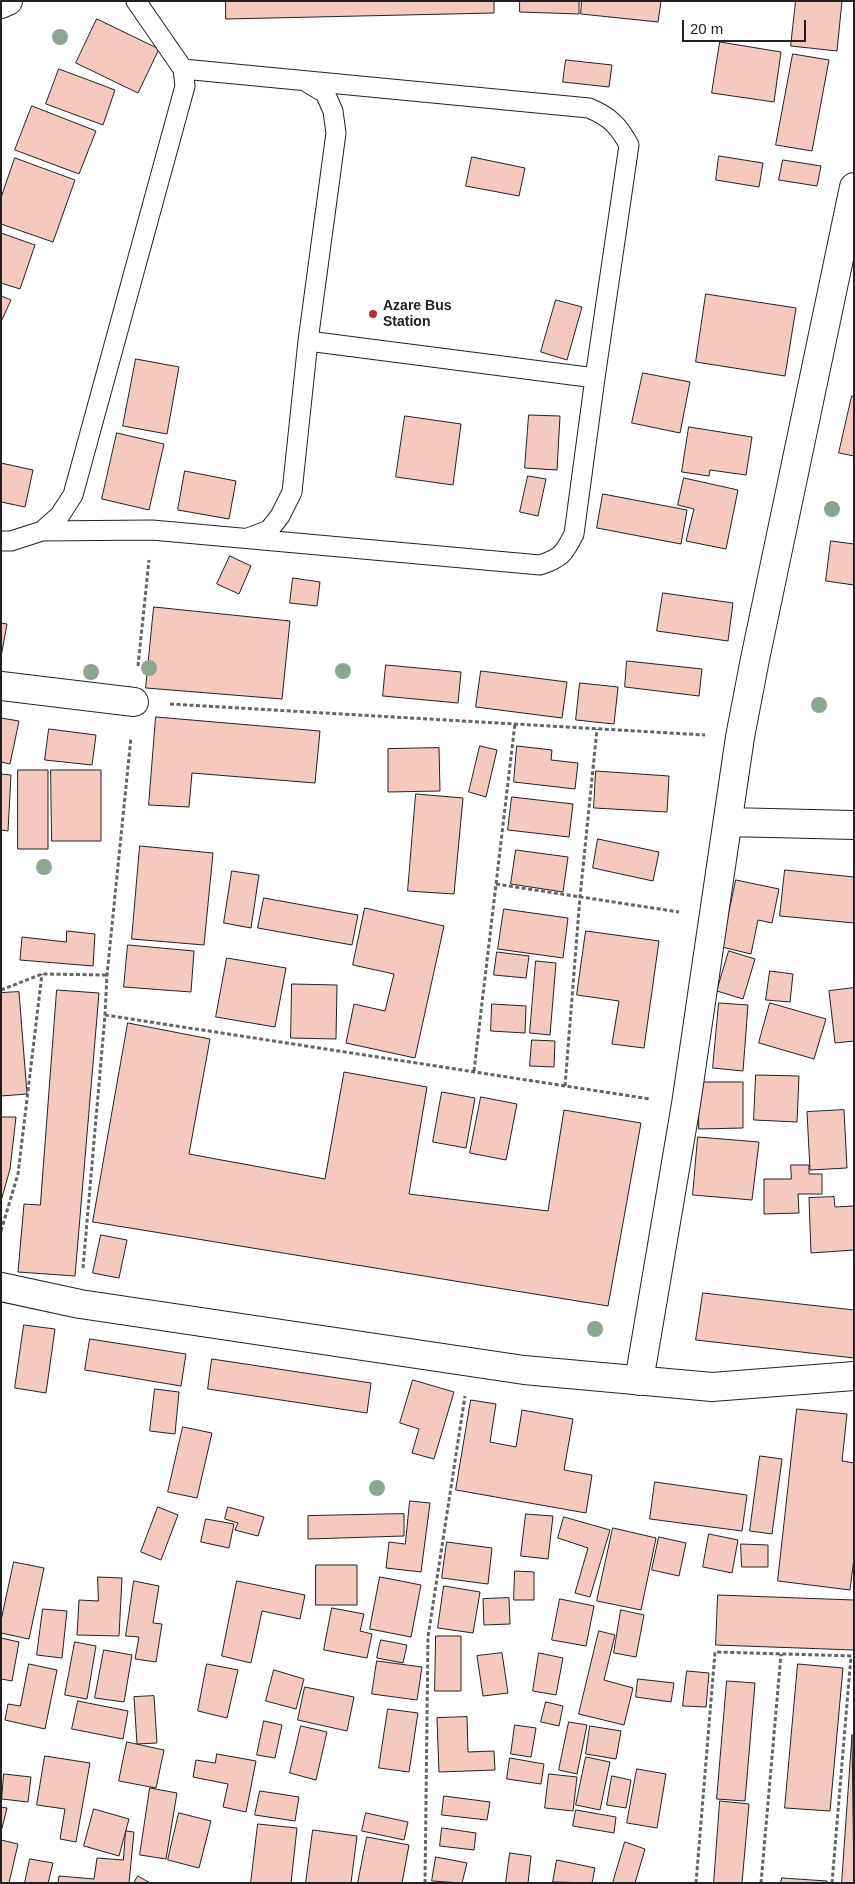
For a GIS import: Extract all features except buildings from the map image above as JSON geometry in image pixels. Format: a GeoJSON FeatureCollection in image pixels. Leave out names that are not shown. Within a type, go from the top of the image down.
{"type":"FeatureCollection","features":[{"type":"Feature","properties":{"kind":"street"},"geometry":{"type":"LineString","coordinates":[[1,2],[8,1]]}},
{"type":"Feature","properties":{"kind":"street"},"geometry":{"type":"LineString","coordinates":[[639,1380],[686,1104],[740,737],[854,187]]}},
{"type":"Feature","properties":{"kind":"street"},"geometry":{"type":"LineString","coordinates":[[1,686],[134,702]]}},
{"type":"Feature","properties":{"kind":"street"},"geometry":{"type":"LineString","coordinates":[[728,822],[854,825]]}},
{"type":"Feature","properties":{"kind":"street"},"geometry":{"type":"LineString","coordinates":[[1,1287],[80,1304],[524,1370],[712,1387],[854,1376]]}},
{"type":"Feature","properties":{"kind":"lane"},"geometry":{"type":"LineString","coordinates":[[42,531],[60,515],[73,495],[186,86],[183,69],[136,1]]}},
{"type":"Feature","properties":{"kind":"lane"},"geometry":{"type":"LineString","coordinates":[[1,541],[42,531],[152,530],[540,565],[552,561],[565,552],[574,534],[629,145],[620,129],[605,114],[589,108],[183,69]]}},
{"type":"Feature","properties":{"kind":"lane"},"geometry":{"type":"LineString","coordinates":[[248,538],[269,530],[280,516],[292,492],[308,341],[336,133],[333,111],[325,94],[307,82]]}},
{"type":"Feature","properties":{"kind":"lane"},"geometry":{"type":"LineString","coordinates":[[308,341],[595,378]]}},
{"type":"Feature","properties":{"kind":"path"},"geometry":{"type":"LineString","coordinates":[[80,1304],[107,975],[152,530]]}},
{"type":"Feature","properties":{"kind":"path"},"geometry":{"type":"LineString","coordinates":[[134,702],[740,737]]}},
{"type":"Feature","properties":{"kind":"path"},"geometry":{"type":"LineString","coordinates":[[474,1071],[515,723]]}},
{"type":"Feature","properties":{"kind":"path"},"geometry":{"type":"LineString","coordinates":[[565,1086],[580,897],[597,729]]}},
{"type":"Feature","properties":{"kind":"path"},"geometry":{"type":"LineString","coordinates":[[496,884],[713,917]]}},
{"type":"Feature","properties":{"kind":"path"},"geometry":{"type":"LineString","coordinates":[[1,990],[42,974],[107,975]]}},
{"type":"Feature","properties":{"kind":"path"},"geometry":{"type":"LineString","coordinates":[[1,1232],[18,1174],[42,974]]}},
{"type":"Feature","properties":{"kind":"path"},"geometry":{"type":"LineString","coordinates":[[105,1015],[686,1104]]}},
{"type":"Feature","properties":{"kind":"path"},"geometry":{"type":"LineString","coordinates":[[425,1883],[428,1637],[470,1362]]}},
{"type":"Feature","properties":{"kind":"path"},"geometry":{"type":"LineString","coordinates":[[696,1883],[714,1652],[852,1656],[832,1883]]}},
{"type":"Feature","properties":{"kind":"path"},"geometry":{"type":"LineString","coordinates":[[761,1883],[780,1654]]}},
{"type":"Feature","properties":{"kind":"place","name":"Azare Bus Station"},"geometry":{"type":"Point","coordinates":[373,314]}}]}
